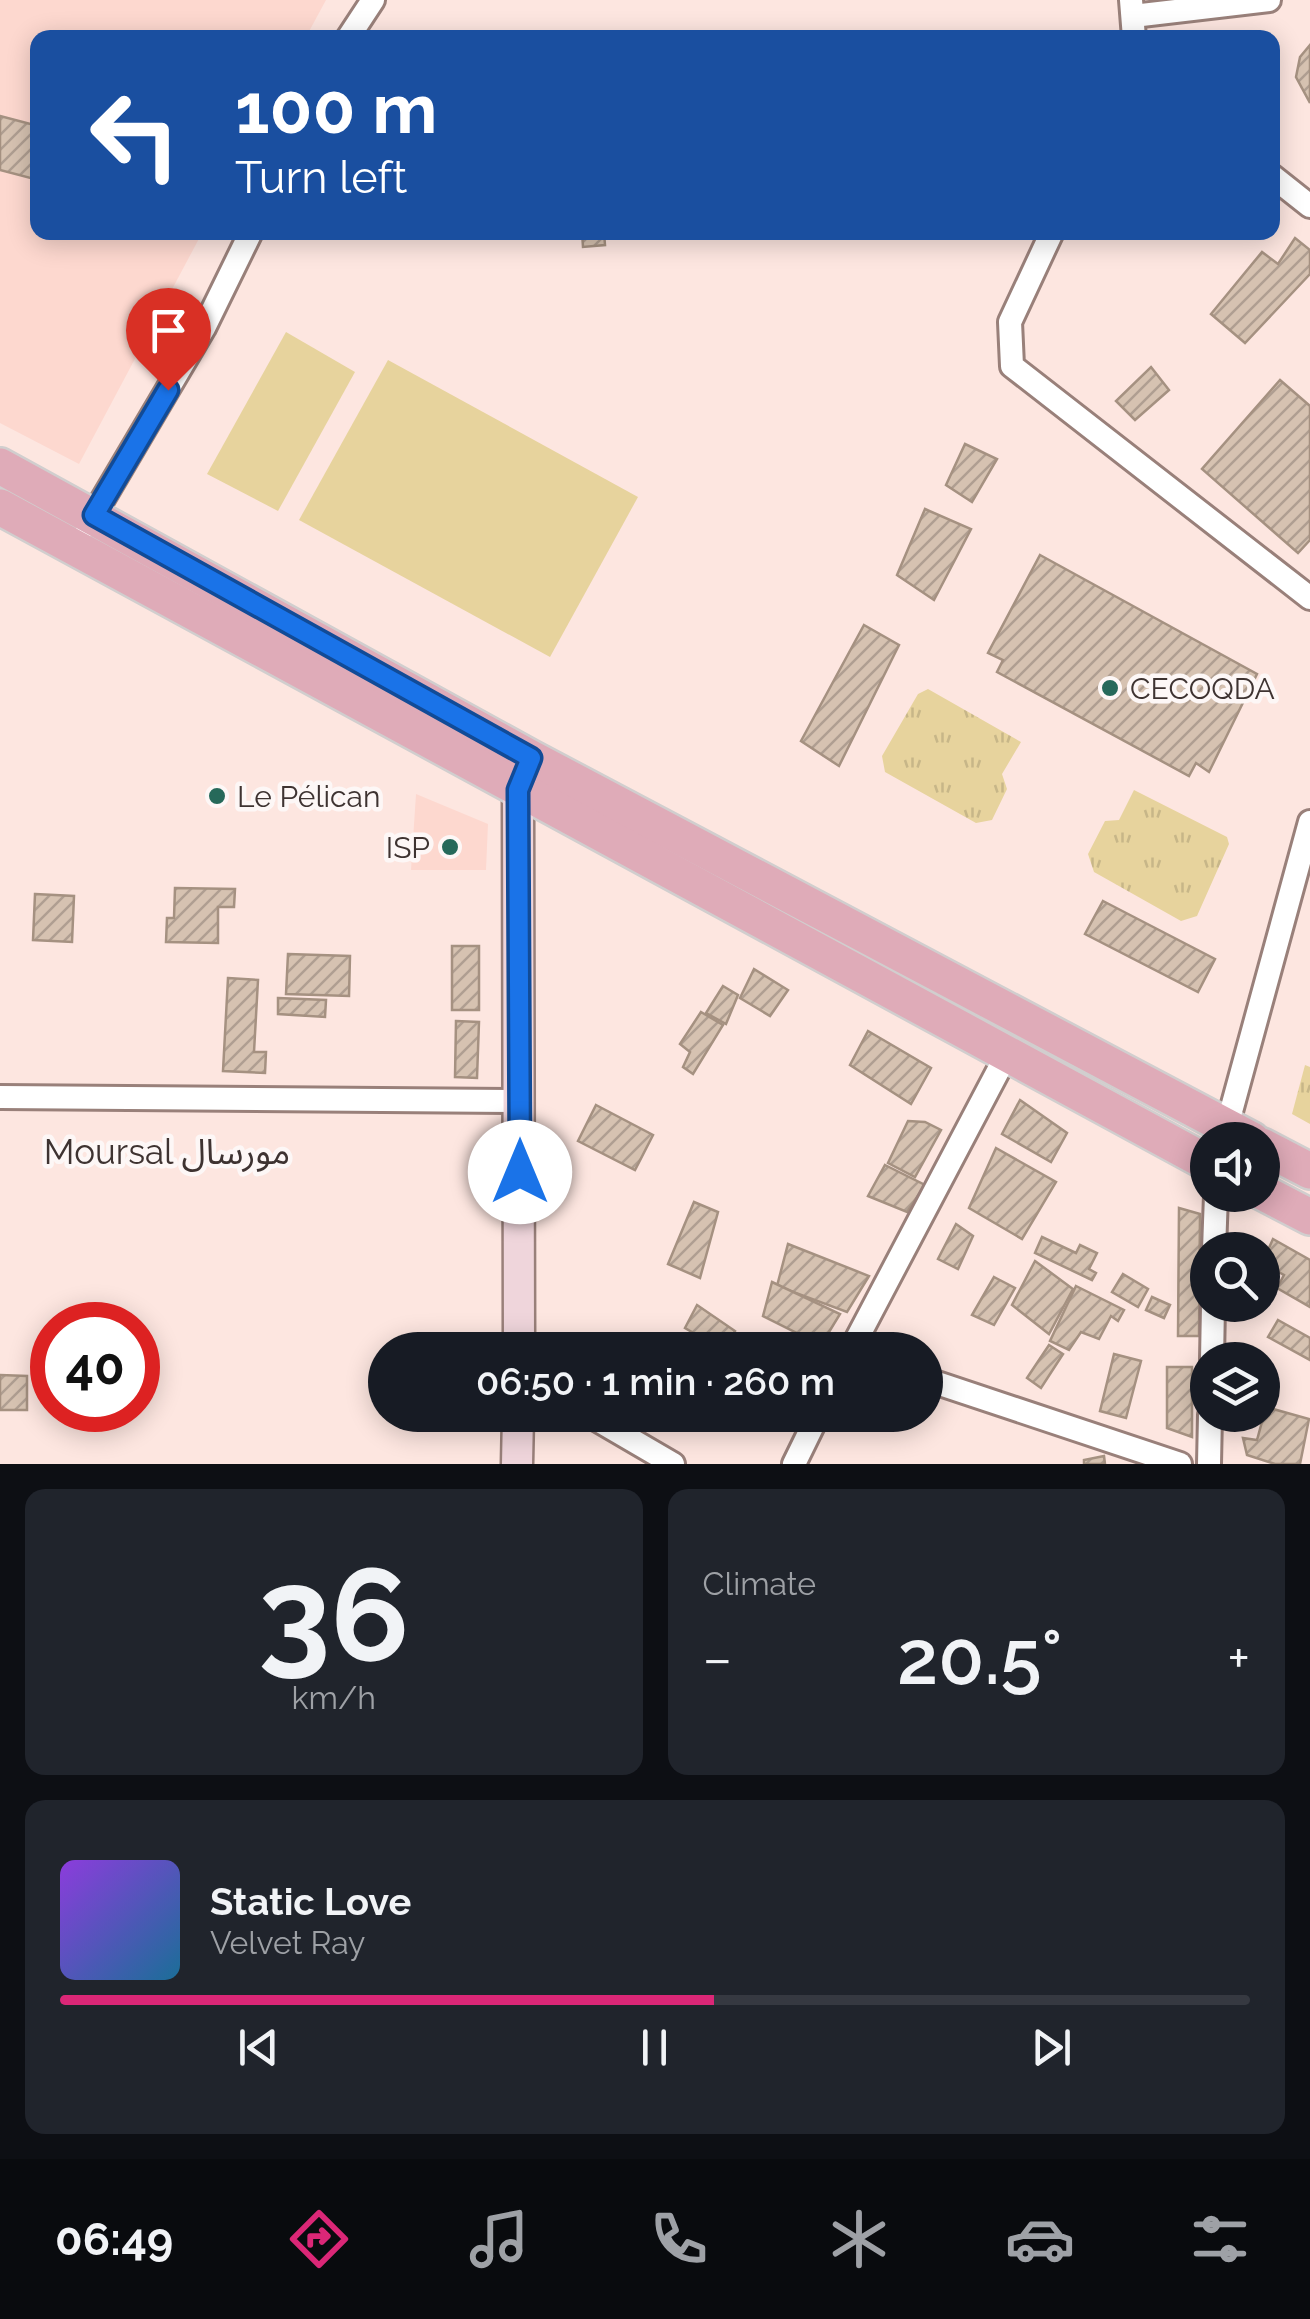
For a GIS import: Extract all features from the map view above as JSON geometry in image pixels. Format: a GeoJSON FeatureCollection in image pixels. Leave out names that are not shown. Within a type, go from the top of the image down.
{"type":"FeatureCollection","features":[{"type":"Feature","properties":{"kind":"main road"},"geometry":{"type":"LineString","coordinates":[[0,466],[94,515],[524,774],[1007,1054],[1190,1153]]}},
{"type":"Feature","properties":{"kind":"main road"},"geometry":{"type":"LineString","coordinates":[[0,506],[1208,1122]]}},
{"type":"Feature","properties":{"kind":"main road"},"geometry":{"type":"LineString","coordinates":[[1280,1155],[1310,1171]]}},
{"type":"Feature","properties":{"kind":"main road"},"geometry":{"type":"LineString","coordinates":[[1280,1201],[1310,1217]]}},
{"type":"Feature","properties":{"kind":"street"},"geometry":{"type":"LineString","coordinates":[[353,30],[373,0]]}},
{"type":"Feature","properties":{"kind":"street"},"geometry":{"type":"LineString","coordinates":[[1133,18],[1269,0]]}},
{"type":"Feature","properties":{"kind":"street"},"geometry":{"type":"LineString","coordinates":[[1280,182],[1310,206]]}},
{"type":"Feature","properties":{"kind":"street"},"geometry":{"type":"LineString","coordinates":[[74,544],[204,328],[247,240]]}},
{"type":"Feature","properties":{"kind":"street"},"geometry":{"type":"LineString","coordinates":[[1048,240],[1010,322],[1012,366],[1310,598]]}},
{"type":"Feature","properties":{"kind":"street"},"geometry":{"type":"LineString","coordinates":[[519,1332],[524,774]]}},
{"type":"Feature","properties":{"kind":"street"},"geometry":{"type":"LineString","coordinates":[[1237,1122],[1310,822]]}},
{"type":"Feature","properties":{"kind":"street"},"geometry":{"type":"LineString","coordinates":[[860,1332],[1007,1054]]}},
{"type":"Feature","properties":{"kind":"street"},"geometry":{"type":"LineString","coordinates":[[0,1097],[520,1101]]}},
{"type":"Feature","properties":{"kind":"street"},"geometry":{"type":"LineString","coordinates":[[943,1385],[1180,1464]]}},
{"type":"Feature","properties":{"kind":"street"},"geometry":{"type":"LineString","coordinates":[[517,1464],[518,1432]]}},
{"type":"Feature","properties":{"kind":"street"},"geometry":{"type":"LineString","coordinates":[[618,1432],[673,1464]]}},
{"type":"Feature","properties":{"kind":"street"},"geometry":{"type":"LineString","coordinates":[[794,1464],[810,1432]]}},
{"type":"Feature","properties":{"kind":"street"},"geometry":{"type":"LineString","coordinates":[[1209,1464],[1210,1432]]}},
{"type":"Feature","properties":{"kind":"shaded area"},"geometry":{"type":"Polygon","coordinates":[[[0,0],[326,0],[310,30],[30,30],[30,240],[198,240],[79,464],[0,423],[0,0]]]}},
{"type":"Feature","properties":{"kind":"shaded area","name":"ISP"},"geometry":{"type":"Polygon","coordinates":[[[416,794],[488,824],[486,870],[411,870],[416,794]]]}},
{"type":"Feature","properties":{"kind":"green space"},"geometry":{"type":"Polygon","coordinates":[[[286,332],[355,372],[278,511],[207,474],[286,332]]]}},
{"type":"Feature","properties":{"kind":"green space"},"geometry":{"type":"Polygon","coordinates":[[[388,360],[638,497],[550,657],[299,520],[388,360]]]}},
{"type":"Feature","properties":{"kind":"green space"},"geometry":{"type":"Polygon","coordinates":[[[928,689],[1021,742],[1002,774],[1007,789],[992,820],[976,823],[885,772],[882,756],[918,694],[928,689]]]}},
{"type":"Feature","properties":{"kind":"green space"},"geometry":{"type":"Polygon","coordinates":[[[1134,790],[1227,837],[1229,844],[1197,916],[1181,921],[1094,872],[1088,854],[1105,821],[1119,820],[1134,790]]]}},
{"type":"Feature","properties":{"kind":"green space"},"geometry":{"type":"Polygon","coordinates":[[[1305,1065],[1310,1067],[1310,1124],[1292,1114],[1305,1065]]]}},
{"type":"Feature","properties":{"kind":"building"},"geometry":{"type":"Polygon","coordinates":[[[1310,45],[1310,103],[1296,77],[1300,57],[1310,45]]]}},
{"type":"Feature","properties":{"kind":"building"},"geometry":{"type":"Polygon","coordinates":[[[0,116],[30,124],[30,178],[0,170],[0,116]]]}},
{"type":"Feature","properties":{"kind":"building"},"geometry":{"type":"Polygon","coordinates":[[[1295,238],[1310,250],[1310,274],[1245,343],[1211,314],[1262,252],[1278,264],[1295,238]]]}},
{"type":"Feature","properties":{"kind":"building"},"geometry":{"type":"Polygon","coordinates":[[[583,240],[605,240],[605,245],[583,247],[583,240]]]}},
{"type":"Feature","properties":{"kind":"building"},"geometry":{"type":"Polygon","coordinates":[[[1151,367],[1169,390],[1135,420],[1116,401],[1151,367]]]}},
{"type":"Feature","properties":{"kind":"building"},"geometry":{"type":"Polygon","coordinates":[[[1280,380],[1310,406],[1310,540],[1298,553],[1202,469],[1280,380]]]}},
{"type":"Feature","properties":{"kind":"building"},"geometry":{"type":"Polygon","coordinates":[[[965,444],[997,459],[972,502],[946,485],[965,444]]]}},
{"type":"Feature","properties":{"kind":"building"},"geometry":{"type":"Polygon","coordinates":[[[925,509],[971,529],[934,600],[897,575],[925,509]]]}},
{"type":"Feature","properties":{"kind":"building"},"geometry":{"type":"Polygon","coordinates":[[[1040,555],[1257,674],[1209,772],[1196,763],[1189,776],[997,672],[1003,660],[988,653],[1040,555]]]}},
{"type":"Feature","properties":{"kind":"building"},"geometry":{"type":"Polygon","coordinates":[[[864,625],[899,645],[839,766],[801,741],[864,625]]]}},
{"type":"Feature","properties":{"kind":"building"},"geometry":{"type":"Polygon","coordinates":[[[175,888],[235,889],[234,907],[218,907],[218,943],[166,942],[167,918],[174,918],[175,888]]]}},
{"type":"Feature","properties":{"kind":"building"},"geometry":{"type":"Polygon","coordinates":[[[35,894],[74,896],[72,942],[33,940],[35,894]]]}},
{"type":"Feature","properties":{"kind":"building"},"geometry":{"type":"Polygon","coordinates":[[[1103,901],[1215,959],[1198,992],[1085,934],[1103,901]]]}},
{"type":"Feature","properties":{"kind":"building"},"geometry":{"type":"Polygon","coordinates":[[[452,946],[479,946],[479,1010],[452,1010],[452,946]]]}},
{"type":"Feature","properties":{"kind":"building"},"geometry":{"type":"Polygon","coordinates":[[[288,954],[350,956],[349,996],[286,994],[288,954]]]}},
{"type":"Feature","properties":{"kind":"building"},"geometry":{"type":"Polygon","coordinates":[[[754,969],[788,990],[770,1016],[740,998],[754,969]]]}},
{"type":"Feature","properties":{"kind":"building"},"geometry":{"type":"Polygon","coordinates":[[[228,978],[258,980],[254,1052],[266,1052],[265,1073],[223,1071],[228,978]]]}},
{"type":"Feature","properties":{"kind":"building"},"geometry":{"type":"Polygon","coordinates":[[[723,986],[738,995],[726,1024],[706,1013],[723,986]]]}},
{"type":"Feature","properties":{"kind":"building"},"geometry":{"type":"Polygon","coordinates":[[[278,998],[326,1000],[325,1017],[278,1014],[278,998]]]}},
{"type":"Feature","properties":{"kind":"building"},"geometry":{"type":"Polygon","coordinates":[[[701,1012],[723,1025],[693,1074],[683,1067],[690,1052],[680,1044],[701,1012]]]}},
{"type":"Feature","properties":{"kind":"building"},"geometry":{"type":"Polygon","coordinates":[[[456,1021],[479,1022],[477,1078],[455,1077],[456,1021]]]}},
{"type":"Feature","properties":{"kind":"building"},"geometry":{"type":"Polygon","coordinates":[[[868,1031],[931,1068],[911,1104],[850,1065],[868,1031]]]}},
{"type":"Feature","properties":{"kind":"building"},"geometry":{"type":"Polygon","coordinates":[[[1020,1100],[1067,1133],[1051,1162],[1002,1134],[1020,1100]]]}},
{"type":"Feature","properties":{"kind":"building"},"geometry":{"type":"Polygon","coordinates":[[[596,1105],[653,1135],[635,1170],[578,1141],[596,1105]]]}},
{"type":"Feature","properties":{"kind":"building"},"geometry":{"type":"Polygon","coordinates":[[[908,1121],[925,1122],[941,1130],[915,1177],[888,1163],[908,1121]]]}},
{"type":"Feature","properties":{"kind":"building"},"geometry":{"type":"Polygon","coordinates":[[[996,1148],[1056,1182],[1022,1239],[969,1208],[996,1148]]]}},
{"type":"Feature","properties":{"kind":"building"},"geometry":{"type":"Polygon","coordinates":[[[885,1165],[925,1185],[907,1212],[868,1196],[885,1165]]]}},
{"type":"Feature","properties":{"kind":"building"},"geometry":{"type":"Polygon","coordinates":[[[694,1202],[718,1212],[700,1278],[668,1264],[694,1202]]]}},
{"type":"Feature","properties":{"kind":"building"},"geometry":{"type":"Polygon","coordinates":[[[1179,1208],[1200,1214],[1200,1232],[1190,1232],[1190,1322],[1199,1322],[1199,1336],[1178,1336],[1179,1208]]]}},
{"type":"Feature","properties":{"kind":"building"},"geometry":{"type":"Polygon","coordinates":[[[956,1224],[973,1236],[958,1269],[938,1259],[956,1224]]]}},
{"type":"Feature","properties":{"kind":"building"},"geometry":{"type":"Polygon","coordinates":[[[1042,1237],[1076,1253],[1080,1245],[1097,1253],[1089,1269],[1096,1273],[1092,1280],[1035,1253],[1042,1237]]]}},
{"type":"Feature","properties":{"kind":"building"},"geometry":{"type":"Polygon","coordinates":[[[1280,1243],[1310,1260],[1310,1307],[1280,1290],[1284,1275],[1280,1273],[1280,1243]]]}},
{"type":"Feature","properties":{"kind":"building"},"geometry":{"type":"Polygon","coordinates":[[[788,1244],[869,1276],[847,1312],[777,1286],[788,1244]]]}},
{"type":"Feature","properties":{"kind":"building"},"geometry":{"type":"Polygon","coordinates":[[[1035,1261],[1073,1289],[1049,1334],[1012,1305],[1035,1261]]]}},
{"type":"Feature","properties":{"kind":"building"},"geometry":{"type":"Polygon","coordinates":[[[1123,1274],[1148,1289],[1138,1307],[1112,1292],[1123,1274]]]}},
{"type":"Feature","properties":{"kind":"building"},"geometry":{"type":"Polygon","coordinates":[[[994,1277],[1015,1288],[994,1325],[972,1315],[994,1277]]]}},
{"type":"Feature","properties":{"kind":"building"},"geometry":{"type":"Polygon","coordinates":[[[772,1282],[840,1314],[829,1332],[795,1332],[763,1316],[772,1282]]]}},
{"type":"Feature","properties":{"kind":"building"},"geometry":{"type":"Polygon","coordinates":[[[1076,1286],[1124,1310],[1118,1321],[1111,1316],[1099,1339],[1081,1332],[1069,1350],[1050,1341],[1076,1286]]]}},
{"type":"Feature","properties":{"kind":"building"},"geometry":{"type":"Polygon","coordinates":[[[1152,1297],[1170,1305],[1164,1318],[1146,1310],[1152,1297]]]}},
{"type":"Feature","properties":{"kind":"building"},"geometry":{"type":"Polygon","coordinates":[[[697,1305],[735,1331],[692,1332],[685,1328],[697,1305]]]}},
{"type":"Feature","properties":{"kind":"building"},"geometry":{"type":"Polygon","coordinates":[[[1280,1321],[1310,1338],[1310,1360],[1280,1342],[1268,1337],[1280,1321]]]}},
{"type":"Feature","properties":{"kind":"building"},"geometry":{"type":"Polygon","coordinates":[[[1049,1345],[1063,1354],[1041,1388],[1027,1378],[1049,1345]]]}},
{"type":"Feature","properties":{"kind":"building"},"geometry":{"type":"Polygon","coordinates":[[[1114,1354],[1141,1361],[1126,1418],[1100,1411],[1114,1354]]]}},
{"type":"Feature","properties":{"kind":"building"},"geometry":{"type":"Polygon","coordinates":[[[1167,1367],[1190,1367],[1192,1437],[1167,1428],[1167,1367]]]}},
{"type":"Feature","properties":{"kind":"building"},"geometry":{"type":"Polygon","coordinates":[[[0,1375],[27,1376],[27,1410],[0,1410],[0,1375]]]}},
{"type":"Feature","properties":{"kind":"building"},"geometry":{"type":"Polygon","coordinates":[[[1280,1411],[1309,1419],[1300,1464],[1275,1464],[1247,1455],[1243,1438],[1257,1440],[1259,1432],[1280,1432],[1280,1411]]]}},
{"type":"Feature","properties":{"kind":"building"},"geometry":{"type":"Polygon","coordinates":[[[1104,1456],[1105,1464],[1084,1464],[1084,1460],[1104,1456]]]}},
{"type":"Feature","properties":{"kind":"place","name":"CECOQDA"},"geometry":{"type":"Point","coordinates":[1110,688]}},
{"type":"Feature","properties":{"kind":"place","name":"Le Pélican"},"geometry":{"type":"Point","coordinates":[217,796]}},
{"type":"Feature","properties":{"kind":"place","name":"ISP"},"geometry":{"type":"Point","coordinates":[450,847]}},
{"type":"Feature","properties":{"kind":"district","name":"Moursal مورسال"},"geometry":{"type":"Point","coordinates":[167,1151]}},
{"type":"Feature","properties":{"kind":"route"},"geometry":{"type":"LineString","coordinates":[[168,390],[94,515],[303,635],[531,758],[518,790],[520,1172]]}}]}
